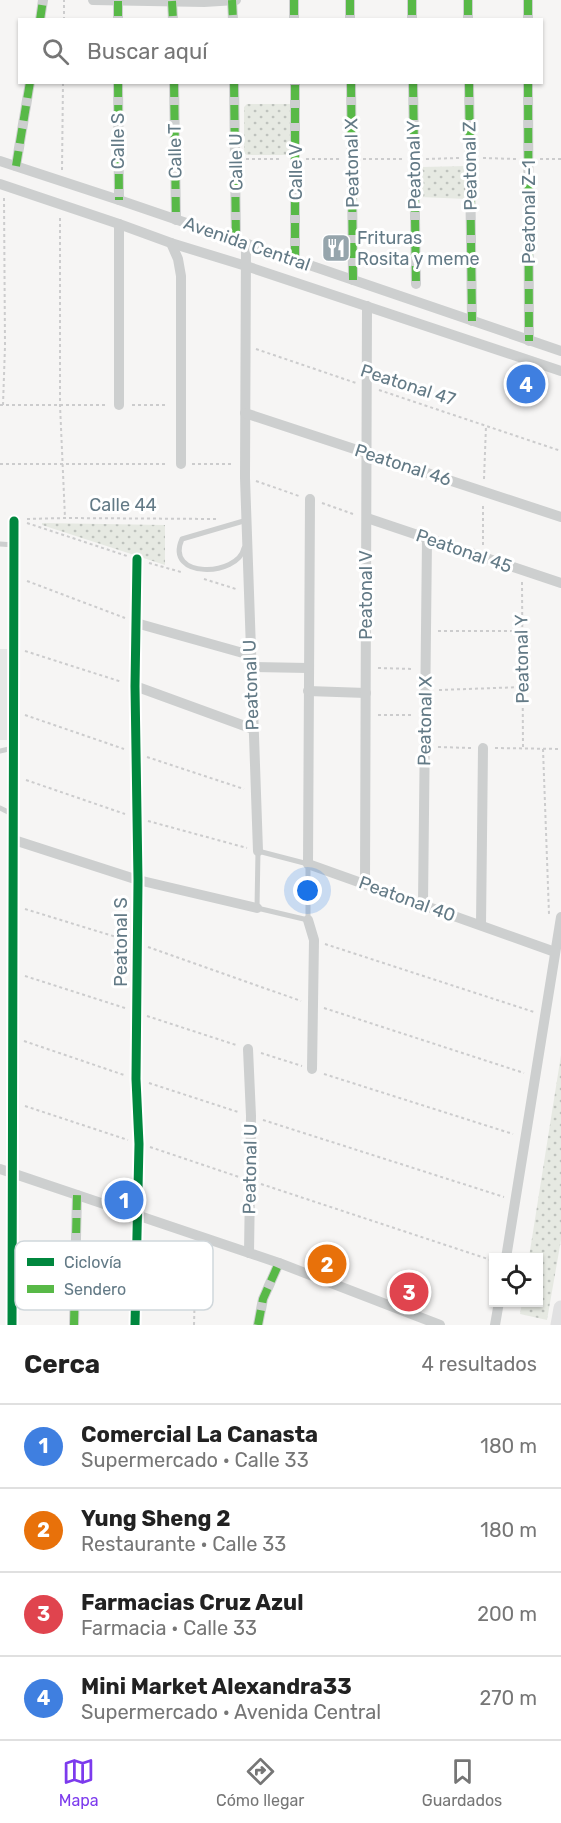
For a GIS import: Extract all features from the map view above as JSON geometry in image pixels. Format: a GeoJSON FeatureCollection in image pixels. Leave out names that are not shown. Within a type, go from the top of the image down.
{"type":"FeatureCollection","features":[{"type":"Feature","properties":{"kind":"street"},"geometry":{"type":"LineString","coordinates":[[40,18],[43,0]]}},
{"type":"Feature","properties":{"kind":"street"},"geometry":{"type":"LineString","coordinates":[[93,0],[234,0],[233,18]]}},
{"type":"Feature","properties":{"kind":"street"},"geometry":{"type":"LineString","coordinates":[[294,0],[294,18]]}},
{"type":"Feature","properties":{"kind":"street"},"geometry":{"type":"LineString","coordinates":[[350,0],[350,18]]}},
{"type":"Feature","properties":{"kind":"street"},"geometry":{"type":"LineString","coordinates":[[412,0],[412,18]]}},
{"type":"Feature","properties":{"kind":"street"},"geometry":{"type":"LineString","coordinates":[[468,0],[468,18]]}},
{"type":"Feature","properties":{"kind":"street"},"geometry":{"type":"LineString","coordinates":[[528,0],[528,18]]}},
{"type":"Feature","properties":{"kind":"street"},"geometry":{"type":"LineString","coordinates":[[118,1],[118,18]]}},
{"type":"Feature","properties":{"kind":"street"},"geometry":{"type":"LineString","coordinates":[[172,1],[173,18]]}},
{"type":"Feature","properties":{"kind":"street"},"geometry":{"type":"LineString","coordinates":[[16,166],[30,84]]}},
{"type":"Feature","properties":{"kind":"street","name":"Calle S"},"geometry":{"type":"LineString","coordinates":[[118,84],[119,200]]}},
{"type":"Feature","properties":{"kind":"street","name":"Calle T"},"geometry":{"type":"LineString","coordinates":[[174,84],[176,220]]}},
{"type":"Feature","properties":{"kind":"street","name":"Calle U"},"geometry":{"type":"LineString","coordinates":[[234,84],[241,243],[246,266],[245,413]]}},
{"type":"Feature","properties":{"kind":"street","name":"Calle V"},"geometry":{"type":"LineString","coordinates":[[295,84],[295,261]]}},
{"type":"Feature","properties":{"kind":"street","name":"Peatonal X"},"geometry":{"type":"LineString","coordinates":[[351,84],[353,280]]}},
{"type":"Feature","properties":{"kind":"street","name":"Peatonal Y"},"geometry":{"type":"LineString","coordinates":[[412,84],[416,284]]}},
{"type":"Feature","properties":{"kind":"street","name":"Peatonal Z"},"geometry":{"type":"LineString","coordinates":[[469,84],[472,321]]}},
{"type":"Feature","properties":{"kind":"street","name":"Peatonal Z-1"},"geometry":{"type":"LineString","coordinates":[[528,84],[529,341]]}},
{"type":"Feature","properties":{"kind":"street","name":"Avenida Central"},"geometry":{"type":"LineString","coordinates":[[0,161],[561,351]]}},
{"type":"Feature","properties":{"kind":"street","name":"Avenida Central"},"geometry":{"type":"LineString","coordinates":[[2,185],[561,371]]}},
{"type":"Feature","properties":{"kind":"street"},"geometry":{"type":"LineString","coordinates":[[119,224],[119,405]]}},
{"type":"Feature","properties":{"kind":"street"},"geometry":{"type":"LineString","coordinates":[[171,243],[178,259],[181,276],[181,464]]}},
{"type":"Feature","properties":{"kind":"street","name":"Peatonal V"},"geometry":{"type":"LineString","coordinates":[[365,884],[367,306]]}},
{"type":"Feature","properties":{"kind":"street","name":"Peatonal 46"},"geometry":{"type":"LineString","coordinates":[[245,413],[561,517]]}},
{"type":"Feature","properties":{"kind":"street","name":"Peatonal U"},"geometry":{"type":"LineString","coordinates":[[245,413],[246,521],[258,851]]}},
{"type":"Feature","properties":{"kind":"street"},"geometry":{"type":"LineString","coordinates":[[308,864],[310,499]]}},
{"type":"Feature","properties":{"kind":"street","name":"Peatonal 45"},"geometry":{"type":"LineString","coordinates":[[367,518],[561,583]]}},
{"type":"Feature","properties":{"kind":"street"},"geometry":{"type":"LineString","coordinates":[[12,1325],[14,521]]}},
{"type":"Feature","properties":{"kind":"street","name":"Peatonal X"},"geometry":{"type":"LineString","coordinates":[[423,904],[427,538]]}},
{"type":"Feature","properties":{"kind":"street","name":"Peatonal S"},"geometry":{"type":"LineString","coordinates":[[137,559],[135,686],[138,880],[138,1241]]}},
{"type":"Feature","properties":{"kind":"street"},"geometry":{"type":"LineString","coordinates":[[136,623],[250,655]]}},
{"type":"Feature","properties":{"kind":"street"},"geometry":{"type":"LineString","coordinates":[[251,667],[308,668]]}},
{"type":"Feature","properties":{"kind":"street"},"geometry":{"type":"LineString","coordinates":[[135,686],[253,729]]}},
{"type":"Feature","properties":{"kind":"street"},"geometry":{"type":"LineString","coordinates":[[308,691],[366,693]]}},
{"type":"Feature","properties":{"kind":"street"},"geometry":{"type":"LineString","coordinates":[[481,925],[483,748]]}},
{"type":"Feature","properties":{"kind":"street"},"geometry":{"type":"LineString","coordinates":[[14,840],[138,880],[257,908]]}},
{"type":"Feature","properties":{"kind":"street","name":"Peatonal 40"},"geometry":{"type":"LineString","coordinates":[[308,864],[555,952]]}},
{"type":"Feature","properties":{"kind":"street"},"geometry":{"type":"LineString","coordinates":[[308,920],[314,940],[312,1070]]}},
{"type":"Feature","properties":{"kind":"street"},"geometry":{"type":"LineString","coordinates":[[507,1253],[560,921]]}},
{"type":"Feature","properties":{"kind":"street","name":"Peatonal U"},"geometry":{"type":"LineString","coordinates":[[248,1049],[251,1116],[249,1253]]}},
{"type":"Feature","properties":{"kind":"street"},"geometry":{"type":"LineString","coordinates":[[0,1169],[279,1263],[440,1325]]}},
{"type":"Feature","properties":{"kind":"street"},"geometry":{"type":"LineString","coordinates":[[76,1241],[77,1195]]}},
{"type":"Feature","properties":{"kind":"street"},"geometry":{"type":"LineString","coordinates":[[258,1325],[263,1299],[279,1263]]}},
{"type":"Feature","properties":{"kind":"street"},"geometry":{"type":"LineString","coordinates":[[495,1325],[498,1307]]}},
{"type":"Feature","properties":{"kind":"street"},"geometry":{"type":"LineString","coordinates":[[558,1325],[561,1308]]}},
{"type":"Feature","properties":{"kind":"street"},"geometry":{"type":"LineString","coordinates":[[74,1310],[74,1325]]}},
{"type":"Feature","properties":{"kind":"street","name":"Peatonal S"},"geometry":{"type":"LineString","coordinates":[[135,1325],[136,1310]]}},
{"type":"Feature","properties":{"kind":"lane"},"geometry":{"type":"LineString","coordinates":[[246,521],[243,553],[237,561],[207,570],[184,563],[180,558],[178,549],[182,539],[246,521]]}},
{"type":"Feature","properties":{"kind":"lane"},"geometry":{"type":"LineString","coordinates":[[0,544],[14,545]]}},
{"type":"Feature","properties":{"kind":"lane"},"geometry":{"type":"LineString","coordinates":[[0,751],[13,748]]}},
{"type":"Feature","properties":{"kind":"lane"},"geometry":{"type":"LineString","coordinates":[[0,808],[14,814]]}},
{"type":"Feature","properties":{"kind":"lane"},"geometry":{"type":"LineString","coordinates":[[258,851],[257,908],[308,920],[308,864]]}},
{"type":"Feature","properties":{"kind":"lane","name":"Peatonal 40"},"geometry":{"type":"LineString","coordinates":[[258,851],[308,864]]}},
{"type":"Feature","properties":{"kind":"path"},"geometry":{"type":"LineString","coordinates":[[64,0],[64,18]]}},
{"type":"Feature","properties":{"kind":"path"},"geometry":{"type":"LineString","coordinates":[[62,181],[63,84]]}},
{"type":"Feature","properties":{"kind":"path"},"geometry":{"type":"LineString","coordinates":[[236,159],[561,159]]}},
{"type":"Feature","properties":{"kind":"path"},"geometry":{"type":"LineString","coordinates":[[2,185],[4,346],[1,405],[181,405]]}},
{"type":"Feature","properties":{"kind":"path"},"geometry":{"type":"LineString","coordinates":[[59,204],[62,234],[60,405],[65,518]]}},
{"type":"Feature","properties":{"kind":"path"},"geometry":{"type":"LineString","coordinates":[[0,464],[245,464]]}},
{"type":"Feature","properties":{"kind":"path"},"geometry":{"type":"LineString","coordinates":[[13,576],[136,623]]}},
{"type":"Feature","properties":{"kind":"path"},"geometry":{"type":"LineString","coordinates":[[426,631],[522,631]]}},
{"type":"Feature","properties":{"kind":"path"},"geometry":{"type":"LineString","coordinates":[[13,647],[135,686]]}},
{"type":"Feature","properties":{"kind":"path"},"geometry":{"type":"LineString","coordinates":[[366,668],[426,669]]}},
{"type":"Feature","properties":{"kind":"path"},"geometry":{"type":"LineString","coordinates":[[425,690],[523,687]]}},
{"type":"Feature","properties":{"kind":"path"},"geometry":{"type":"LineString","coordinates":[[366,714],[425,715]]}},
{"type":"Feature","properties":{"kind":"path"},"geometry":{"type":"LineString","coordinates":[[543,749],[549,920],[560,921]]}},
{"type":"Feature","properties":{"kind":"path"},"geometry":{"type":"LineString","coordinates":[[14,906],[138,944],[313,1005],[535,1077]]}},
{"type":"Feature","properties":{"kind":"path"},"geometry":{"type":"LineString","coordinates":[[314,940],[545,1016]]}},
{"type":"Feature","properties":{"kind":"path"},"geometry":{"type":"LineString","coordinates":[[14,972],[525,1138]]}},
{"type":"Feature","properties":{"kind":"path"},"geometry":{"type":"LineString","coordinates":[[196,1235],[196,1241]]}},
{"type":"Feature","properties":{"kind":"path"},"geometry":{"type":"LineString","coordinates":[[194,1310],[194,1325]]}},
{"type":"Feature","properties":{"kind":"shaded area"},"geometry":{"type":"Polygon","coordinates":[[[247,104],[290,104],[292,152],[290,155],[247,155],[244,153],[244,107],[247,104]]]}},
{"type":"Feature","properties":{"kind":"shaded area"},"geometry":{"type":"Polygon","coordinates":[[[466,166],[467,199],[420,197],[422,167],[466,166]]]}},
{"type":"Feature","properties":{"kind":"shaded area"},"geometry":{"type":"Polygon","coordinates":[[[42,523],[165,525],[165,565],[42,525],[42,523]]]}},
{"type":"Feature","properties":{"kind":"shaded area"},"geometry":{"type":"Polygon","coordinates":[[[0,649],[11,649],[9,740],[0,740],[0,649]]]}},
{"type":"Feature","properties":{"kind":"shaded area"},"geometry":{"type":"Polygon","coordinates":[[[561,1055],[561,1240],[547,1320],[520,1314],[521,1307],[543,1307],[543,1253],[530,1253],[561,1055]]]}},
{"type":"Feature","properties":{"kind":"marked path"},"geometry":{"type":"LineString","coordinates":[[40,18],[43,0]]}},
{"type":"Feature","properties":{"kind":"marked path"},"geometry":{"type":"LineString","coordinates":[[232,0],[233,18]]}},
{"type":"Feature","properties":{"kind":"marked path"},"geometry":{"type":"LineString","coordinates":[[294,0],[294,18]]}},
{"type":"Feature","properties":{"kind":"marked path"},"geometry":{"type":"LineString","coordinates":[[350,0],[350,18]]}},
{"type":"Feature","properties":{"kind":"marked path"},"geometry":{"type":"LineString","coordinates":[[412,0],[412,18]]}},
{"type":"Feature","properties":{"kind":"marked path"},"geometry":{"type":"LineString","coordinates":[[468,0],[468,18]]}},
{"type":"Feature","properties":{"kind":"marked path"},"geometry":{"type":"LineString","coordinates":[[528,0],[528,18]]}},
{"type":"Feature","properties":{"kind":"marked path"},"geometry":{"type":"LineString","coordinates":[[118,1],[118,18]]}},
{"type":"Feature","properties":{"kind":"marked path"},"geometry":{"type":"LineString","coordinates":[[172,1],[173,18]]}},
{"type":"Feature","properties":{"kind":"marked path"},"geometry":{"type":"LineString","coordinates":[[16,166],[30,84]]}},
{"type":"Feature","properties":{"kind":"marked path"},"geometry":{"type":"LineString","coordinates":[[118,84],[119,200]]}},
{"type":"Feature","properties":{"kind":"marked path"},"geometry":{"type":"LineString","coordinates":[[174,84],[176,220]]}},
{"type":"Feature","properties":{"kind":"marked path"},"geometry":{"type":"LineString","coordinates":[[234,84],[236,241]]}},
{"type":"Feature","properties":{"kind":"marked path"},"geometry":{"type":"LineString","coordinates":[[295,84],[295,261]]}},
{"type":"Feature","properties":{"kind":"marked path"},"geometry":{"type":"LineString","coordinates":[[351,84],[353,280]]}},
{"type":"Feature","properties":{"kind":"marked path"},"geometry":{"type":"LineString","coordinates":[[413,84],[416,284]]}},
{"type":"Feature","properties":{"kind":"marked path"},"geometry":{"type":"LineString","coordinates":[[469,84],[472,321]]}},
{"type":"Feature","properties":{"kind":"marked path"},"geometry":{"type":"LineString","coordinates":[[528,84],[529,341]]}},
{"type":"Feature","properties":{"kind":"marked path"},"geometry":{"type":"LineString","coordinates":[[76,1241],[77,1195]]}},
{"type":"Feature","properties":{"kind":"marked path"},"geometry":{"type":"LineString","coordinates":[[258,1325],[263,1299],[279,1263]]}},
{"type":"Feature","properties":{"kind":"marked path"},"geometry":{"type":"LineString","coordinates":[[74,1310],[74,1325]]}},
{"type":"Feature","properties":{"kind":"cycle path"},"geometry":{"type":"LineString","coordinates":[[12,1325],[14,521]]}},
{"type":"Feature","properties":{"kind":"cycle path"},"geometry":{"type":"LineString","coordinates":[[137,559],[136,1079],[139,1144],[137,1241]]}},
{"type":"Feature","properties":{"kind":"cycle path"},"geometry":{"type":"LineString","coordinates":[[135,1310],[135,1325]]}},
{"type":"Feature","properties":{"kind":"place","name":"Frituras Rosita y meme"},"geometry":{"type":"Point","coordinates":[336,248]}},
{"type":"Feature","properties":{"kind":"place","name":"Mini Market Alexandra33"},"geometry":{"type":"Point","coordinates":[526,384]}},
{"type":"Feature","properties":{"kind":"place","name":"Comercial La Canasta"},"geometry":{"type":"Point","coordinates":[124,1200]}},
{"type":"Feature","properties":{"kind":"place","name":"Yung Sheng 2"},"geometry":{"type":"Point","coordinates":[327,1264]}},
{"type":"Feature","properties":{"kind":"place","name":"Farmacias Cruz Azul"},"geometry":{"type":"Point","coordinates":[409,1292]}}]}
